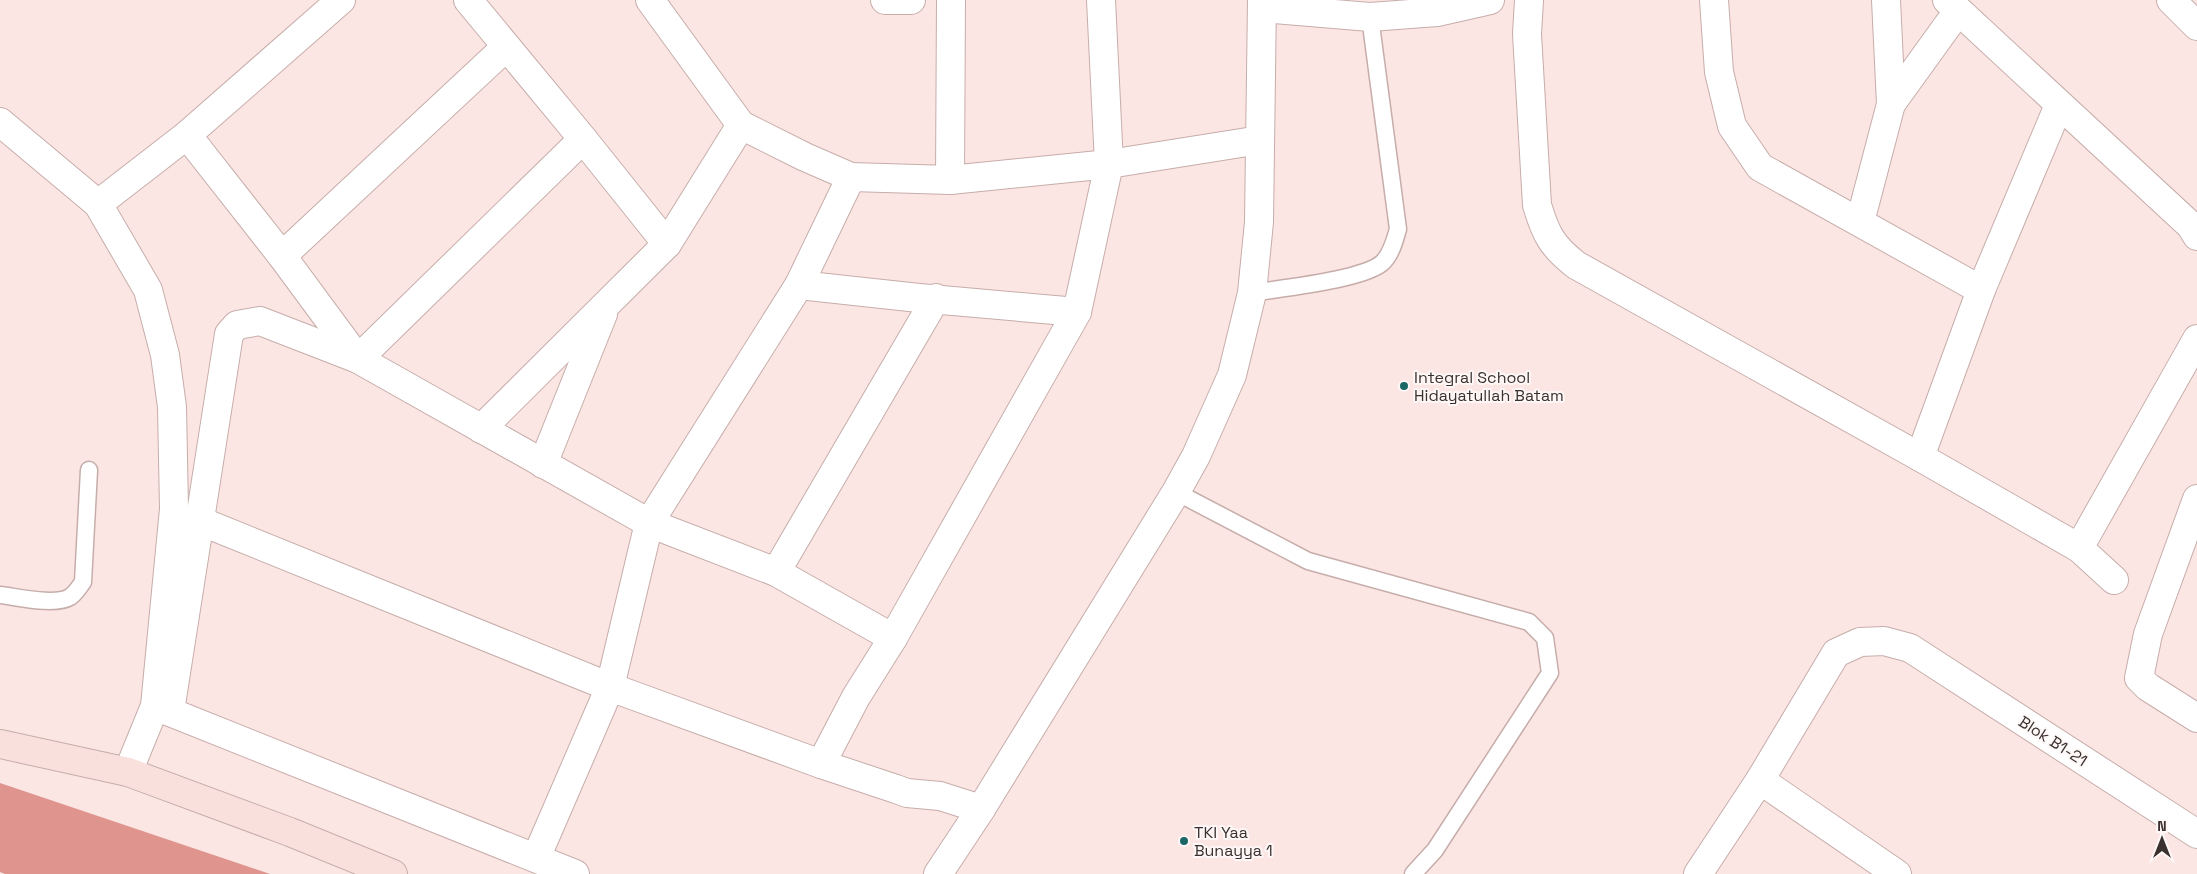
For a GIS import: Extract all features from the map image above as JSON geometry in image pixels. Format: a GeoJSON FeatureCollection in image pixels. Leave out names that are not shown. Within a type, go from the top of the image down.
{"type":"FeatureCollection","features":[{"type":"Feature","properties":{"kind":"street"},"geometry":{"type":"LineString","coordinates":[[98,204],[187,135],[342,0]]}},
{"type":"Feature","properties":{"kind":"street"},"geometry":{"type":"LineString","coordinates":[[468,0],[583,139],[666,244]]}},
{"type":"Feature","properties":{"kind":"street"},"geometry":{"type":"LineString","coordinates":[[650,0],[741,125],[805,157],[851,177],[950,180],[1109,164],[1260,140]]}},
{"type":"Feature","properties":{"kind":"street"},"geometry":{"type":"LineString","coordinates":[[885,0],[911,0]]}},
{"type":"Feature","properties":{"kind":"street"},"geometry":{"type":"LineString","coordinates":[[950,180],[951,0]]}},
{"type":"Feature","properties":{"kind":"street"},"geometry":{"type":"LineString","coordinates":[[821,764],[856,696],[894,638],[1077,312],[1109,164],[1100,0]]}},
{"type":"Feature","properties":{"kind":"street"},"geometry":{"type":"LineString","coordinates":[[938,874],[981,809],[1176,492],[1196,456],[1232,375],[1252,293],[1259,222],[1263,4],[1370,17],[1438,12],[1490,0]]}},
{"type":"Feature","properties":{"kind":"street"},"geometry":{"type":"LineString","coordinates":[[1529,0],[1528,34],[1537,205],[1544,228],[1557,250],[1576,266],[2080,548],[2114,580]]}},
{"type":"Feature","properties":{"kind":"street"},"geometry":{"type":"LineString","coordinates":[[1714,0],[1719,72],[1732,126],[1760,167],[1982,290]]}},
{"type":"Feature","properties":{"kind":"street"},"geometry":{"type":"LineString","coordinates":[[1886,0],[1891,104]]}},
{"type":"Feature","properties":{"kind":"street"},"geometry":{"type":"LineString","coordinates":[[2171,0],[2197,26]]}},
{"type":"Feature","properties":{"kind":"street"},"geometry":{"type":"LineString","coordinates":[[1860,222],[1891,104],[1952,5],[2191,226],[2197,236]]}},
{"type":"Feature","properties":{"kind":"street"},"geometry":{"type":"LineString","coordinates":[[282,256],[506,47]]}},
{"type":"Feature","properties":{"kind":"street"},"geometry":{"type":"LineString","coordinates":[[1920,457],[1982,290],[2059,105]]}},
{"type":"Feature","properties":{"kind":"street"},"geometry":{"type":"LineString","coordinates":[[0,122],[98,204],[148,290],[165,356],[172,407],[174,509],[163,709]]}},
{"type":"Feature","properties":{"kind":"street"},"geometry":{"type":"LineString","coordinates":[[481,430],[666,244],[741,125]]}},
{"type":"Feature","properties":{"kind":"street"},"geometry":{"type":"LineString","coordinates":[[187,135],[282,256],[358,359]]}},
{"type":"Feature","properties":{"kind":"street"},"geometry":{"type":"LineString","coordinates":[[358,359],[583,139]]}},
{"type":"Feature","properties":{"kind":"street"},"geometry":{"type":"LineString","coordinates":[[536,858],[610,687],[649,523],[800,285],[851,177]]}},
{"type":"Feature","properties":{"kind":"street"},"geometry":{"type":"LineString","coordinates":[[800,285],[1077,312]]}},
{"type":"Feature","properties":{"kind":"street"},"geometry":{"type":"LineString","coordinates":[[776,572],[936,298]]}},
{"type":"Feature","properties":{"kind":"street"},"geometry":{"type":"LineString","coordinates":[[543,464],[608,302]]}},
{"type":"Feature","properties":{"kind":"street"},"geometry":{"type":"LineString","coordinates":[[128,772],[163,709],[200,521],[229,334],[237,325],[260,321],[358,359],[649,523],[776,572],[894,638]]}},
{"type":"Feature","properties":{"kind":"street"},"geometry":{"type":"LineString","coordinates":[[2080,548],[2197,340]]}},
{"type":"Feature","properties":{"kind":"street"},"geometry":{"type":"LineString","coordinates":[[2197,499],[2191,532],[2148,634],[2138,678],[2148,688],[2197,718]]}},
{"type":"Feature","properties":{"kind":"street"},"geometry":{"type":"LineString","coordinates":[[200,521],[610,687],[821,764],[907,793],[940,796],[981,809]]}},
{"type":"Feature","properties":{"kind":"street","name":"Blok B1-21"},"geometry":{"type":"LineString","coordinates":[[1698,874],[1760,780],[1836,653],[1860,642],[1884,641],[1910,648],[2197,834]]}},
{"type":"Feature","properties":{"kind":"street"},"geometry":{"type":"LineString","coordinates":[[163,709],[575,874]]}},
{"type":"Feature","properties":{"kind":"street"},"geometry":{"type":"LineString","coordinates":[[0,744],[128,772],[290,832],[393,874]]}},
{"type":"Feature","properties":{"kind":"street"},"geometry":{"type":"LineString","coordinates":[[1760,780],[1897,874]]}},
{"type":"Feature","properties":{"kind":"lane"},"geometry":{"type":"LineString","coordinates":[[1252,293],[1361,275],[1382,263],[1393,247],[1398,229],[1370,17]]}},
{"type":"Feature","properties":{"kind":"lane"},"geometry":{"type":"LineString","coordinates":[[0,595],[55,601],[69,598],[77,591],[83,582],[89,470]]}},
{"type":"Feature","properties":{"kind":"lane"},"geometry":{"type":"LineString","coordinates":[[1176,492],[1308,561],[1529,622],[1545,638],[1550,673],[1435,850],[1413,874]]}},
{"type":"Feature","properties":{"kind":"shaded area"},"geometry":{"type":"Polygon","coordinates":[[[0,783],[270,874],[5,874],[0,872],[0,783]]]}},
{"type":"Feature","properties":{"kind":"place","name":"Integral School Hidayatullah Batam"},"geometry":{"type":"Point","coordinates":[1404,386]}},
{"type":"Feature","properties":{"kind":"place","name":"TKI Yaa Bunayya 1"},"geometry":{"type":"Point","coordinates":[1184,841]}}]}
